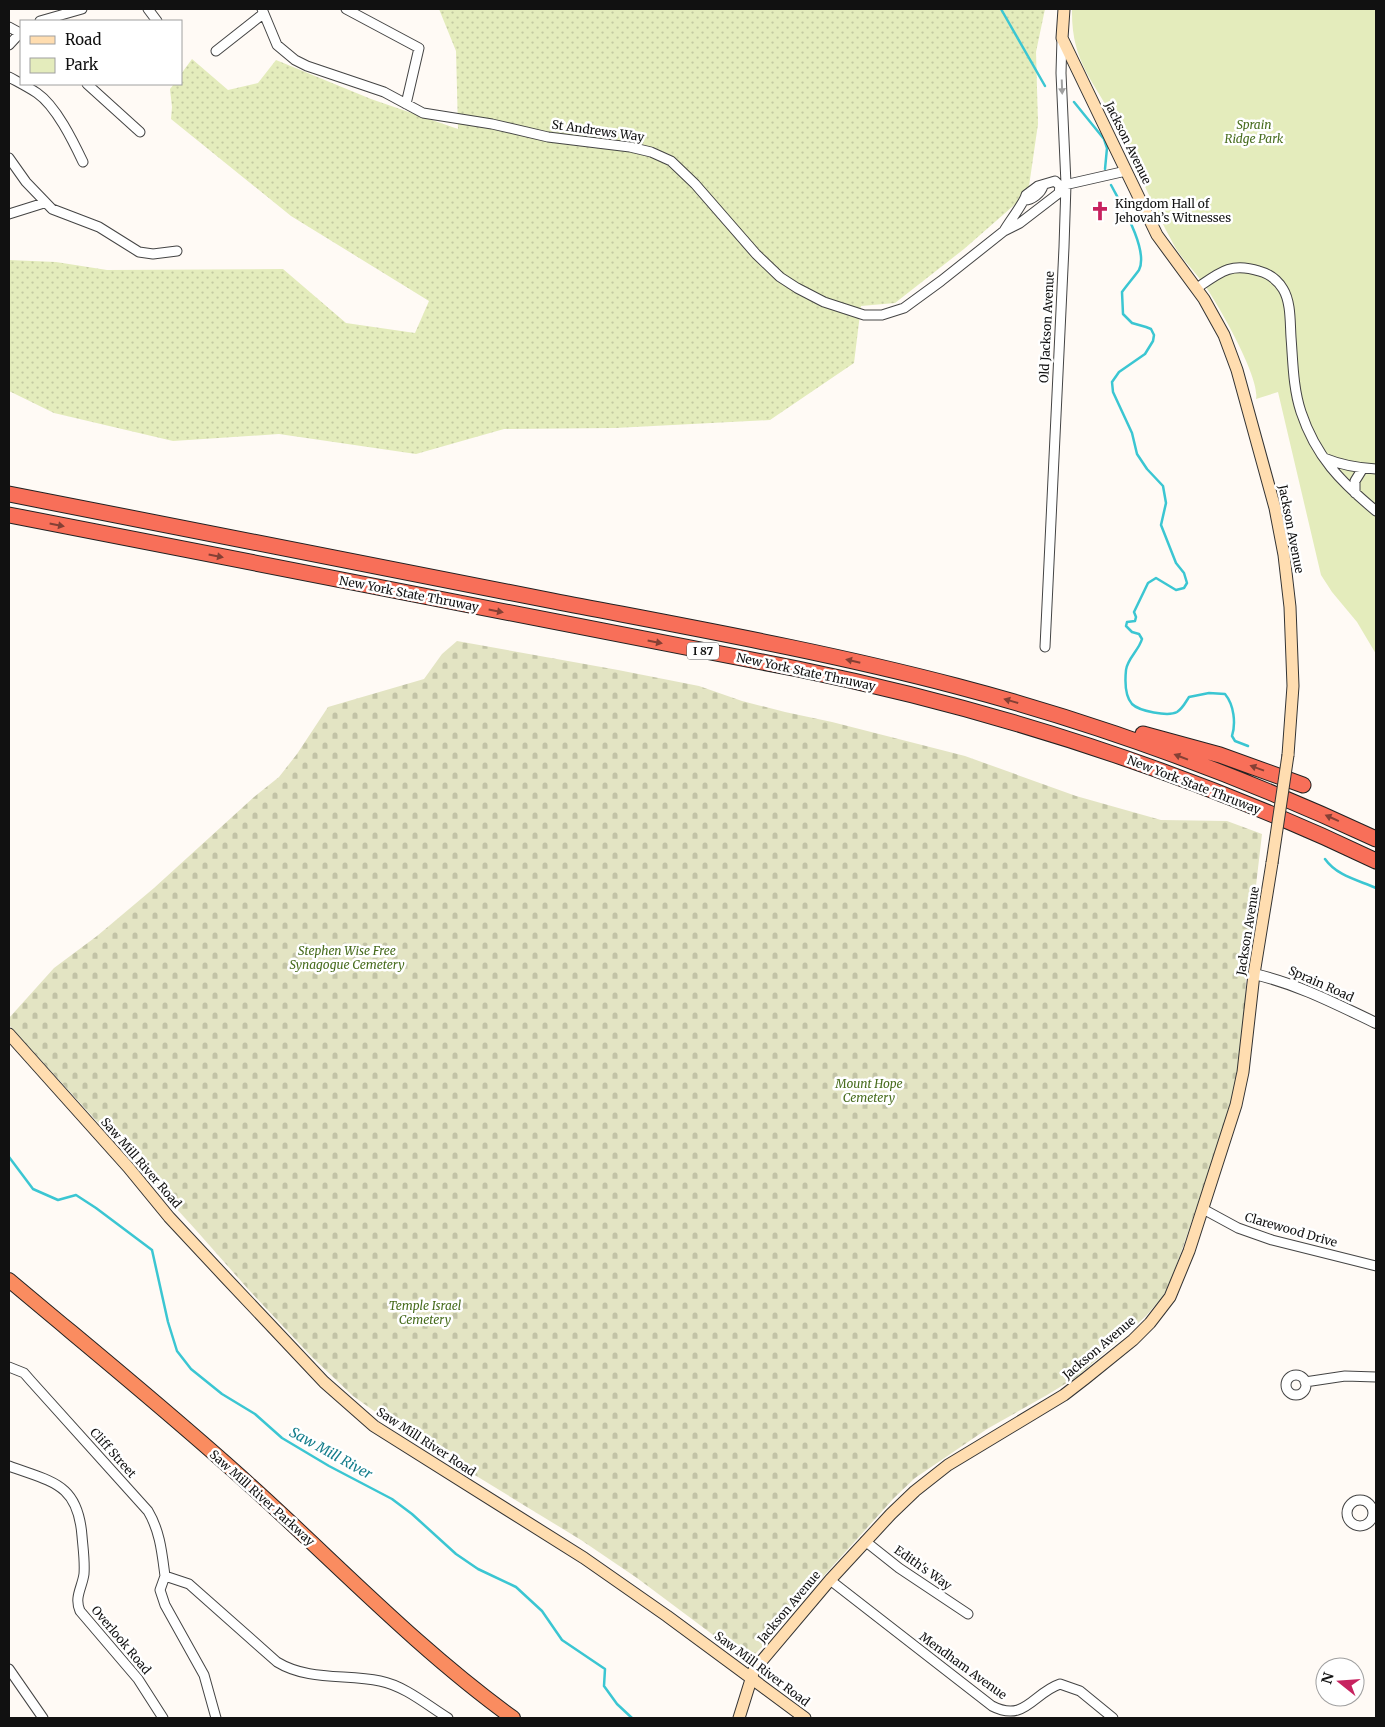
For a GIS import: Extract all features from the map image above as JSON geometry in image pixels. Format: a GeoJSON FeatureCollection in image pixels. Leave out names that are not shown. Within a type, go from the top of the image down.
{"type":"FeatureCollection","features":[{"type":"Feature","properties":{"kind":"highway","name":"New York State Thruway"},"geometry":{"type":"LineString","coordinates":[[9,494],[822,654],[934,680],[1043,710],[1134,740],[1231,776],[1376,839]]}},
{"type":"Feature","properties":{"kind":"highway","name":"New York State Thruway"},"geometry":{"type":"LineString","coordinates":[[9,515],[798,669],[910,694],[1030,727],[1148,766],[1263,811],[1376,861]]}},
{"type":"Feature","properties":{"kind":"highway"},"geometry":{"type":"LineString","coordinates":[[1043,710],[1185,745],[1303,785]]}},
{"type":"Feature","properties":{"kind":"highway","name":"Saw Mill River Parkway"},"geometry":{"type":"LineString","coordinates":[[9,1280],[218,1457],[429,1652],[513,1718]]}},
{"type":"Feature","properties":{"kind":"highway","name":"Saw Mill River Parkway"},"geometry":{"type":"LineString","coordinates":[[9,1292],[192,1446],[409,1646],[497,1718]]}},
{"type":"Feature","properties":{"kind":"main road","name":"Old Jackson Avenue"},"geometry":{"type":"LineString","coordinates":[[1062,38],[1064,9]]}},
{"type":"Feature","properties":{"kind":"main road","name":"Jackson Avenue"},"geometry":{"type":"LineString","coordinates":[[751,1677],[754,1670],[865,1541],[931,1477],[1064,1395],[1133,1340],[1150,1323],[1176,1287],[1238,1096],[1243,1072],[1254,974],[1288,754],[1293,686],[1290,607],[1284,554],[1277,517],[1237,370],[1224,335],[1197,288],[1157,235],[1062,38]]}},
{"type":"Feature","properties":{"kind":"main road","name":"Saw Mill River Road"},"geometry":{"type":"LineString","coordinates":[[9,1034],[224,1277],[324,1382],[374,1426],[584,1558],[667,1616],[805,1718]]}},
{"type":"Feature","properties":{"kind":"main road"},"geometry":{"type":"LineString","coordinates":[[740,1718],[751,1677]]}},
{"type":"Feature","properties":{"kind":"street"},"geometry":{"type":"LineString","coordinates":[[54,16],[82,9]]}},
{"type":"Feature","properties":{"kind":"street"},"geometry":{"type":"LineString","coordinates":[[148,9],[156,20]]}},
{"type":"Feature","properties":{"kind":"street"},"geometry":{"type":"LineString","coordinates":[[346,9],[419,48],[406,104]]}},
{"type":"Feature","properties":{"kind":"street"},"geometry":{"type":"LineString","coordinates":[[216,51],[263,12]]}},
{"type":"Feature","properties":{"kind":"street","name":"St Andrews Way"},"geometry":{"type":"LineString","coordinates":[[263,12],[277,45],[295,60],[307,66],[384,92],[431,115],[492,124],[548,137],[630,147],[651,152],[671,161],[695,184],[756,254],[780,278],[824,302],[864,315],[882,315],[904,308],[1004,231],[1013,227],[1059,193],[1063,185]]}},
{"type":"Feature","properties":{"kind":"street"},"geometry":{"type":"LineString","coordinates":[[9,27],[20,33],[9,45]]}},
{"type":"Feature","properties":{"kind":"street","name":"Old Jackson Avenue"},"geometry":{"type":"LineString","coordinates":[[1045,647],[1064,257],[1062,38]]}},
{"type":"Feature","properties":{"kind":"street"},"geometry":{"type":"LineString","coordinates":[[9,77],[20,83]]}},
{"type":"Feature","properties":{"kind":"street"},"geometry":{"type":"LineString","coordinates":[[23,85],[46,101],[64,126],[83,162]]}},
{"type":"Feature","properties":{"kind":"street"},"geometry":{"type":"LineString","coordinates":[[88,85],[140,132]]}},
{"type":"Feature","properties":{"kind":"street"},"geometry":{"type":"LineString","coordinates":[[9,158],[44,202],[52,209],[99,227],[139,252],[153,254],[177,251]]}},
{"type":"Feature","properties":{"kind":"street"},"geometry":{"type":"LineString","coordinates":[[1048,200],[1042,188],[1055,181],[1063,185],[1126,171]]}},
{"type":"Feature","properties":{"kind":"street","name":"St Andrews Way"},"geometry":{"type":"LineString","coordinates":[[1004,231],[1025,200],[1026,195],[1038,186],[1042,188]]}},
{"type":"Feature","properties":{"kind":"street"},"geometry":{"type":"LineString","coordinates":[[1025,200],[1034,211]]}},
{"type":"Feature","properties":{"kind":"street"},"geometry":{"type":"LineString","coordinates":[[9,214],[44,202]]}},
{"type":"Feature","properties":{"kind":"street"},"geometry":{"type":"LineString","coordinates":[[1197,288],[1231,267],[1251,269],[1271,275],[1283,290],[1289,310],[1294,379],[1301,412],[1322,457],[1355,493],[1376,511]]}},
{"type":"Feature","properties":{"kind":"street"},"geometry":{"type":"LineString","coordinates":[[1322,457],[1340,464],[1376,469]]}},
{"type":"Feature","properties":{"kind":"street"},"geometry":{"type":"LineString","coordinates":[[1355,493],[1355,481],[1363,468]]}},
{"type":"Feature","properties":{"kind":"street","name":"Sprain Road"},"geometry":{"type":"LineString","coordinates":[[1254,974],[1281,980],[1311,992],[1376,1023]]}},
{"type":"Feature","properties":{"kind":"street","name":"Clarewood Drive"},"geometry":{"type":"LineString","coordinates":[[1202,1209],[1238,1228],[1272,1240],[1376,1266]]}},
{"type":"Feature","properties":{"kind":"street","name":"Cliff Street"},"geometry":{"type":"LineString","coordinates":[[9,1367],[24,1373],[148,1511],[156,1524],[160,1536],[165,1576],[160,1590],[165,1605],[204,1675],[216,1718]]}},
{"type":"Feature","properties":{"kind":"street"},"geometry":{"type":"LineString","coordinates":[[1305,1382],[1345,1376],[1376,1376]]}},
{"type":"Feature","properties":{"kind":"street","name":"Overlook Road"},"geometry":{"type":"LineString","coordinates":[[9,1466],[48,1480],[70,1495],[81,1521],[84,1575],[76,1598],[80,1611],[138,1679],[163,1718]]}},
{"type":"Feature","properties":{"kind":"street","name":"Edith's Way"},"geometry":{"type":"LineString","coordinates":[[865,1541],[899,1568],[968,1614]]}},
{"type":"Feature","properties":{"kind":"street"},"geometry":{"type":"LineString","coordinates":[[165,1576],[189,1584],[277,1662],[284,1666],[325,1676],[389,1683],[406,1690],[448,1718]]}},
{"type":"Feature","properties":{"kind":"street","name":"Mendham Avenue"},"geometry":{"type":"LineString","coordinates":[[830,1580],[992,1706],[1000,1710],[1012,1712],[1023,1709],[1060,1684],[1080,1691],[1113,1718]]}},
{"type":"Feature","properties":{"kind":"street"},"geometry":{"type":"LineString","coordinates":[[9,1669],[43,1718]]}},
{"type":"Feature","properties":{"kind":"green space"},"geometry":{"type":"Polygon","coordinates":[[[439,9],[1045,9],[1036,52],[1038,124],[1028,193],[964,249],[895,303],[861,306],[854,363],[770,420],[615,428],[504,429],[416,454],[279,434],[173,441],[54,413],[9,391],[9,260],[56,262],[107,270],[283,269],[346,323],[415,333],[429,301],[291,216],[171,119],[170,89],[173,85],[182,85],[182,73],[192,59],[228,90],[258,83],[276,60],[371,99],[458,129],[456,51],[439,9]]]}},
{"type":"Feature","properties":{"kind":"green space","name":"Sprain Ridge Park"},"geometry":{"type":"Polygon","coordinates":[[[1072,9],[1376,9],[1376,654],[1357,622],[1332,592],[1321,575],[1278,392],[1256,399],[1256,389],[1252,375],[1237,341],[1210,293],[1175,247],[1116,124],[1085,70],[1075,44],[1072,9]]]}},
{"type":"Feature","properties":{"kind":"green space","name":"Mount Hope Cemetery"},"geometry":{"type":"Polygon","coordinates":[[[457,641],[699,686],[742,701],[965,756],[1076,796],[1161,820],[1227,821],[1262,834],[1246,971],[1245,1026],[1232,1109],[1170,1283],[1163,1296],[1146,1316],[1078,1376],[987,1429],[915,1478],[894,1498],[748,1661],[637,1578],[581,1540],[401,1430],[353,1396],[312,1357],[248,1289],[9,1025],[9,1018],[54,968],[97,936],[154,888],[254,797],[279,777],[297,754],[328,707],[424,679],[442,654],[457,641]]]}},
{"type":"Feature","properties":{"kind":"waterway"},"geometry":{"type":"LineString","coordinates":[[1001,9],[1045,86]]}},
{"type":"Feature","properties":{"kind":"waterway"},"geometry":{"type":"LineString","coordinates":[[1074,102],[1104,139],[1107,148],[1105,169]]}},
{"type":"Feature","properties":{"kind":"waterway"},"geometry":{"type":"LineString","coordinates":[[1111,185],[1137,239],[1141,261],[1139,270],[1122,292],[1123,314],[1132,323],[1151,329],[1154,335],[1153,341],[1145,354],[1119,372],[1112,382],[1113,392],[1132,433],[1137,454],[1147,469],[1163,486],[1166,503],[1161,525],[1176,563],[1184,573],[1187,583],[1184,588],[1176,590],[1156,578],[1148,583],[1134,612],[1135,621],[1127,622],[1126,626],[1132,632],[1139,634],[1142,639],[1127,666],[1127,692],[1130,701],[1136,707],[1167,714],[1177,712],[1189,697],[1209,693],[1225,694],[1233,714],[1234,726],[1232,736],[1235,741],[1248,746]]}},
{"type":"Feature","properties":{"kind":"waterway"},"geometry":{"type":"LineString","coordinates":[[1325,859],[1342,874],[1376,888]]}},
{"type":"Feature","properties":{"kind":"waterway","name":"Saw Mill River"},"geometry":{"type":"LineString","coordinates":[[9,1157],[33,1189],[58,1200],[76,1195],[152,1250],[168,1322],[177,1351],[191,1369],[222,1394],[255,1414],[282,1438],[329,1466],[392,1499],[412,1514],[456,1554],[478,1569],[516,1587],[542,1611],[562,1640],[605,1669],[604,1686],[617,1704],[632,1718]]}},
{"type":"Feature","properties":{"kind":"place","name":"Kingdom Hall of Jehovah’s Witnesses"},"geometry":{"type":"Point","coordinates":[1100,211]}},
{"type":"Feature","properties":{"kind":"park label","name":"Stephen Wise Free Synagogue Cemetery"},"geometry":{"type":"Point","coordinates":[347,958]}},
{"type":"Feature","properties":{"kind":"park label","name":"Temple Israel Cemetery"},"geometry":{"type":"Point","coordinates":[425,1313]}}]}
